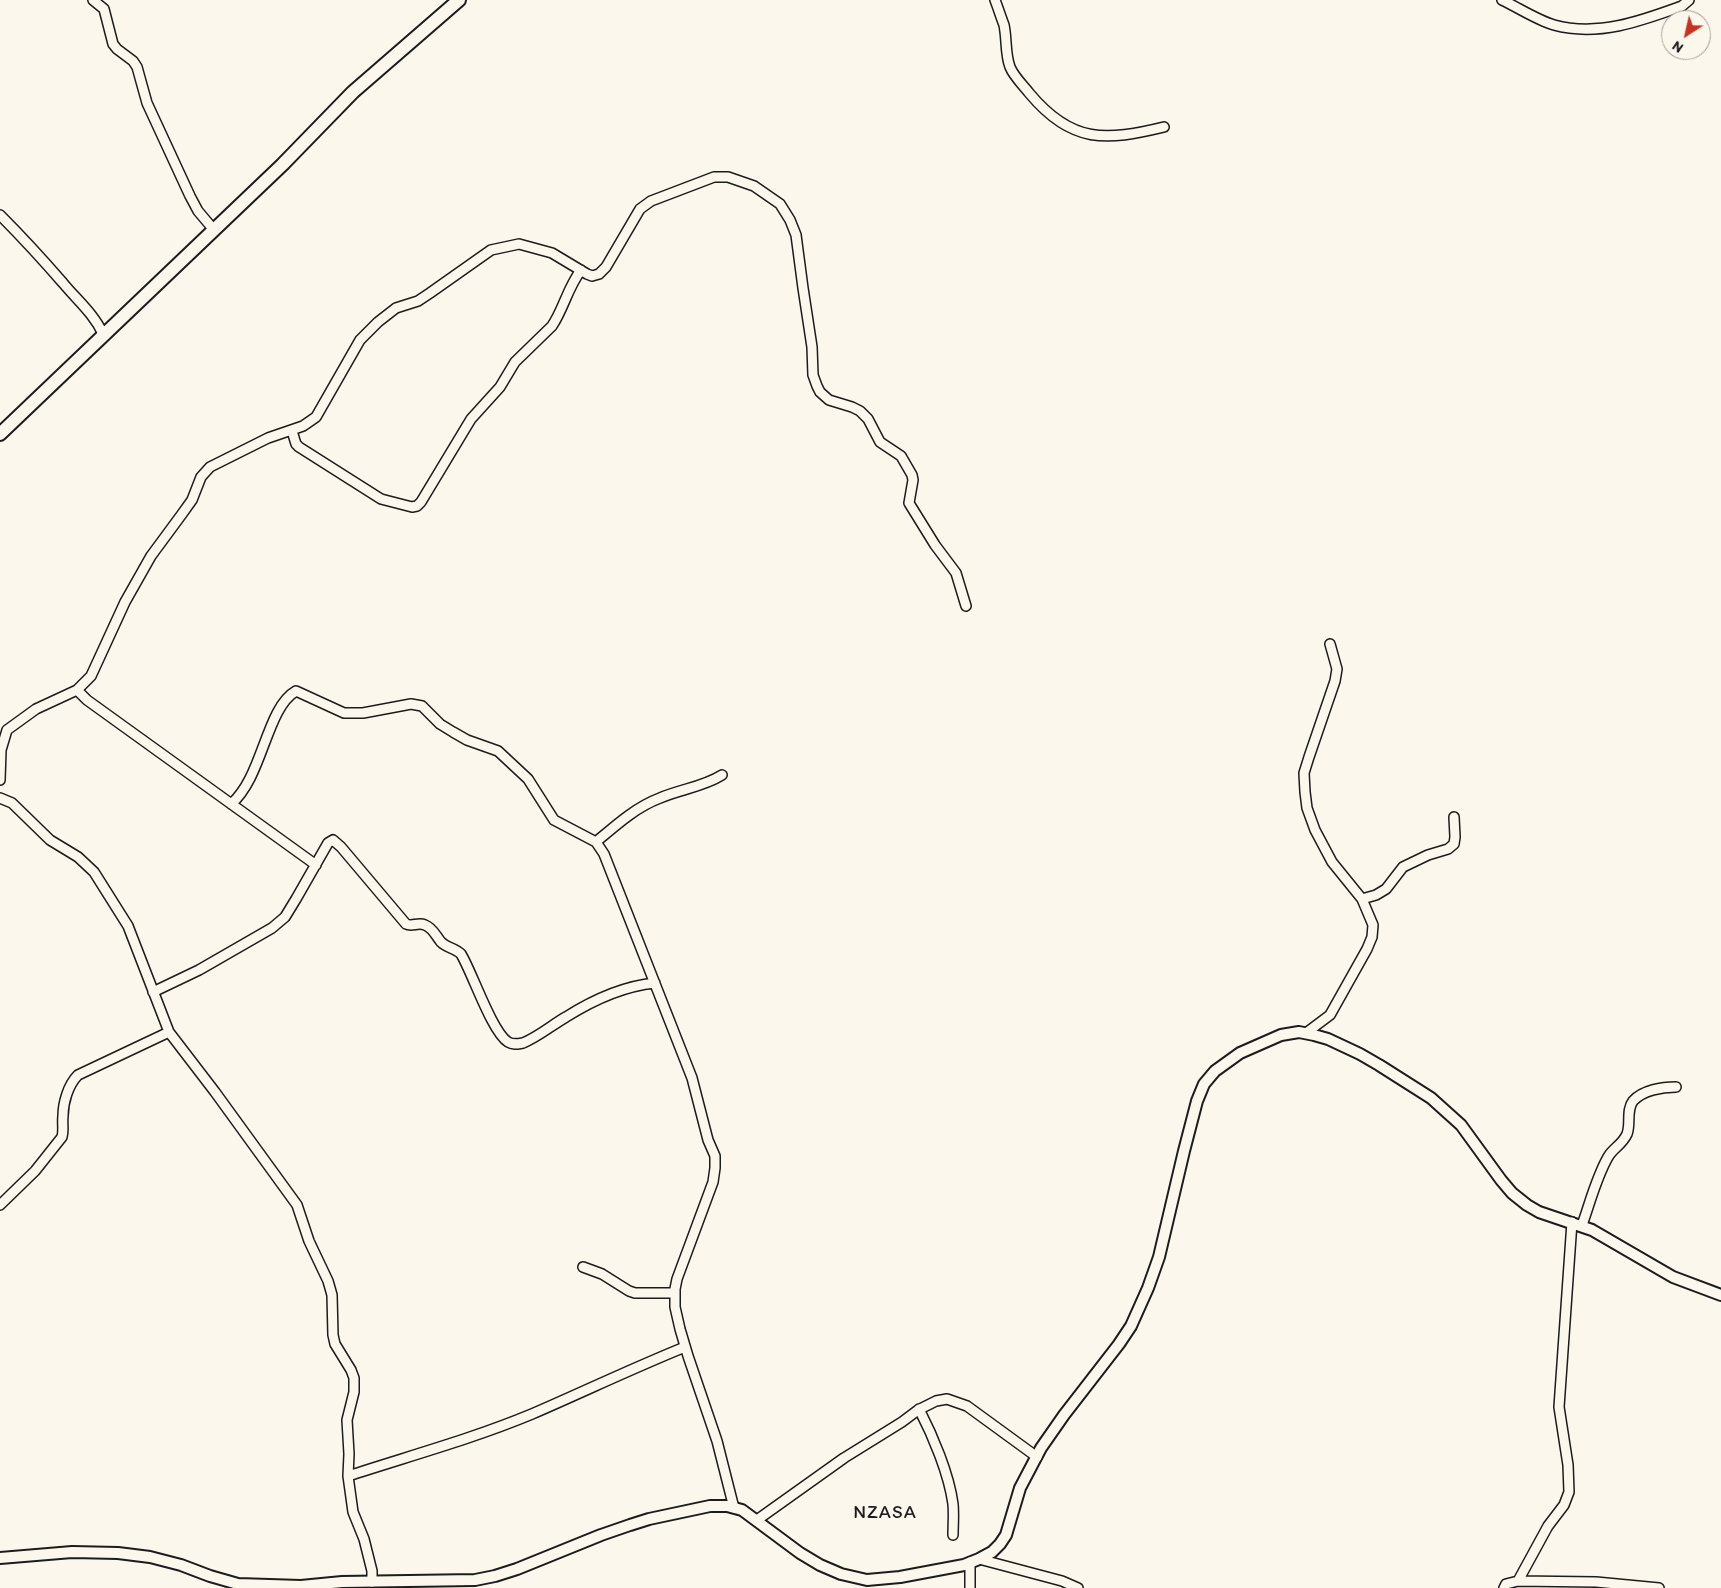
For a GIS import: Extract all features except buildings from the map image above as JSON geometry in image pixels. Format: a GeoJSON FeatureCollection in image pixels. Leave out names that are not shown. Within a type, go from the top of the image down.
{"type":"FeatureCollection","features":[{"type":"Feature","properties":{"kind":"main road"},"geometry":{"type":"LineString","coordinates":[[0,434],[282,165],[359,86],[459,0]]}},
{"type":"Feature","properties":{"kind":"street"},"geometry":{"type":"LineString","coordinates":[[94,0],[104,10],[113,44],[133,61],[137,67],[148,102],[190,196],[198,211],[214,230]]}},
{"type":"Feature","properties":{"kind":"street"},"geometry":{"type":"LineString","coordinates":[[995,0],[1004,25],[1007,58],[1010,68],[1050,116],[1074,130],[1095,136],[1143,132],[1164,126]]}},
{"type":"Feature","properties":{"kind":"street"},"geometry":{"type":"LineString","coordinates":[[1502,0],[1553,24],[1576,29],[1624,26],[1682,6],[1690,0]]}},
{"type":"Feature","properties":{"kind":"street"},"geometry":{"type":"LineString","coordinates":[[0,780],[2,732],[36,709],[78,690],[91,676],[126,602],[151,556],[192,500],[205,471],[268,438],[303,426],[316,417],[360,340],[378,322],[396,308],[418,301],[430,294],[491,250],[519,244],[552,253],[592,276],[600,274],[640,209],[651,200],[714,177],[728,177],[754,186],[780,204],[790,220],[796,235],[812,347],[813,375],[817,386],[820,392],[829,400],[860,411],[868,419],[880,442],[901,456],[914,480],[909,503],[935,545],[956,573],[966,606]]}},
{"type":"Feature","properties":{"kind":"street"},"geometry":{"type":"LineString","coordinates":[[0,215],[19,233],[82,304],[97,322],[103,334]]}},
{"type":"Feature","properties":{"kind":"street"},"geometry":{"type":"LineString","coordinates":[[292,431],[299,448],[381,499],[417,506],[471,419],[500,387],[515,362],[552,326],[571,285],[581,270]]}},
{"type":"Feature","properties":{"kind":"street"},"geometry":{"type":"LineString","coordinates":[[1306,1034],[1330,1015],[1367,949],[1372,937],[1373,925],[1362,899],[1332,862],[1314,830],[1307,808],[1304,773],[1335,681],[1336,670],[1330,644]]}},
{"type":"Feature","properties":{"kind":"street"},"geometry":{"type":"LineString","coordinates":[[78,690],[87,700],[316,864]]}},
{"type":"Feature","properties":{"kind":"street"},"geometry":{"type":"LineString","coordinates":[[231,804],[239,797],[252,776],[275,717],[287,699],[296,691],[344,713],[364,713],[411,704],[422,706],[440,724],[453,732],[467,740],[498,751],[528,779],[554,820],[596,842],[604,854],[656,983],[692,1078],[708,1140],[715,1156],[713,1182],[677,1279],[675,1307],[685,1347],[716,1441],[734,1508]]}},
{"type":"Feature","properties":{"kind":"street"},"geometry":{"type":"LineString","coordinates":[[596,842],[626,817],[648,803],[706,783],[722,775]]}},
{"type":"Feature","properties":{"kind":"street"},"geometry":{"type":"LineString","coordinates":[[0,798],[12,803],[50,840],[78,857],[90,868],[128,926],[169,1032],[297,1205],[309,1242],[328,1281],[332,1295],[335,1344],[354,1378],[354,1392],[347,1420],[348,1476],[353,1512],[364,1539],[372,1571],[372,1582]]}},
{"type":"Feature","properties":{"kind":"street"},"geometry":{"type":"LineString","coordinates":[[1362,899],[1376,895],[1386,888],[1403,867],[1428,855],[1448,849],[1454,844],[1454,817]]}},
{"type":"Feature","properties":{"kind":"street"},"geometry":{"type":"LineString","coordinates":[[153,992],[199,970],[272,928],[288,912],[328,842],[334,841],[406,924],[410,926],[425,925],[442,942],[458,950],[498,1030],[504,1038],[513,1044],[529,1040],[567,1016],[605,996],[640,984],[656,983]]}},
{"type":"Feature","properties":{"kind":"street"},"geometry":{"type":"LineString","coordinates":[[0,1205],[35,1170],[62,1137],[64,1132],[63,1115],[70,1085],[73,1080],[78,1075],[169,1032]]}},
{"type":"Feature","properties":{"kind":"street"},"geometry":{"type":"LineString","coordinates":[[0,1558],[72,1552],[118,1553],[150,1557],[181,1565],[238,1584],[301,1586],[342,1582],[476,1580],[526,1566],[601,1534],[649,1519],[710,1506],[742,1510],[820,1566],[841,1574],[867,1580],[927,1572],[975,1561],[1000,1544],[1006,1535],[1020,1488],[1037,1457],[1064,1415],[1131,1326],[1159,1257],[1197,1101],[1204,1084],[1215,1071],[1240,1053],[1280,1036],[1299,1032],[1328,1039],[1360,1054],[1431,1098],[1461,1125],[1512,1193],[1527,1205],[1539,1212],[1577,1224],[1606,1237],[1673,1277],[1721,1295]]}},
{"type":"Feature","properties":{"kind":"street"},"geometry":{"type":"LineString","coordinates":[[1518,1581],[1548,1526],[1564,1505],[1569,1492],[1568,1465],[1559,1407],[1577,1224],[1609,1155],[1622,1144],[1628,1132],[1632,1102],[1652,1090],[1676,1087]]}},
{"type":"Feature","properties":{"kind":"street"},"geometry":{"type":"LineString","coordinates":[[583,1266],[602,1274],[635,1293],[675,1293]]}},
{"type":"Feature","properties":{"kind":"street"},"geometry":{"type":"LineString","coordinates":[[348,1476],[462,1440],[531,1414],[685,1347]]}},
{"type":"Feature","properties":{"kind":"street"},"geometry":{"type":"LineString","coordinates":[[757,1520],[844,1458],[936,1400],[947,1399],[967,1406],[1037,1457]]}},
{"type":"Feature","properties":{"kind":"street"},"geometry":{"type":"LineString","coordinates":[[919,1409],[937,1447],[950,1490],[953,1505],[953,1535]]}},
{"type":"Feature","properties":{"kind":"street"},"geometry":{"type":"LineString","coordinates":[[970,1588],[975,1561]]}},
{"type":"Feature","properties":{"kind":"street"},"geometry":{"type":"LineString","coordinates":[[975,1561],[1062,1581],[1078,1588]]}},
{"type":"Feature","properties":{"kind":"street"},"geometry":{"type":"LineString","coordinates":[[1504,1588],[1506,1584],[1518,1581],[1596,1582],[1659,1588]]}},
{"type":"Feature","properties":{"kind":"district","name":"NZASA"},"geometry":{"type":"Point","coordinates":[885,1513]}}]}
